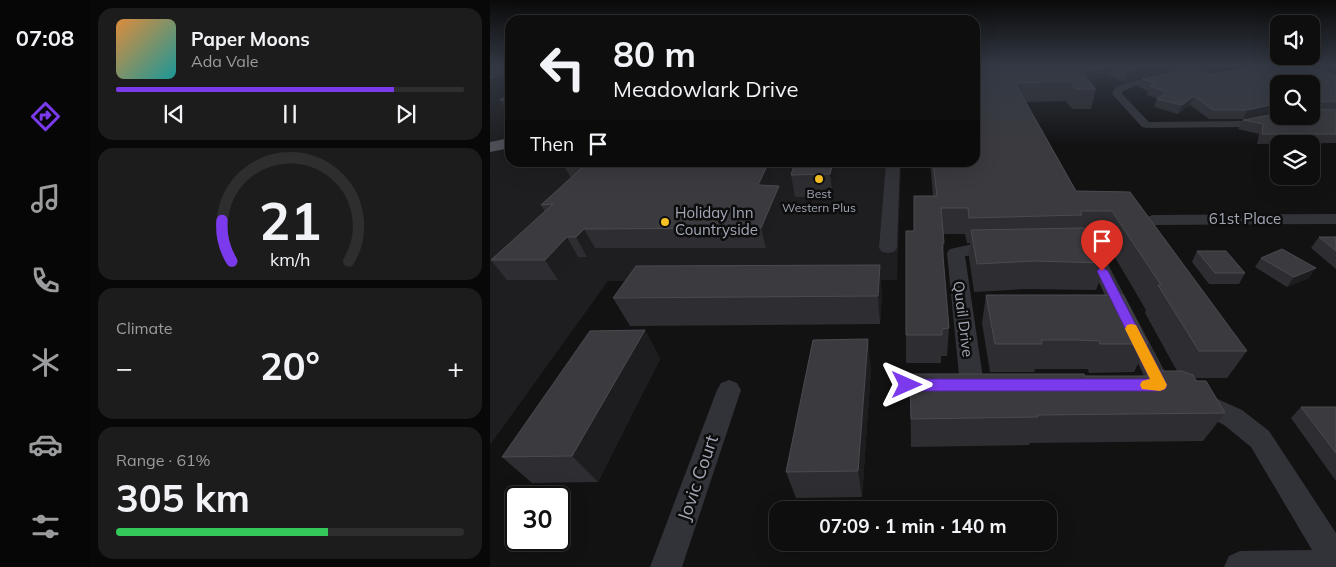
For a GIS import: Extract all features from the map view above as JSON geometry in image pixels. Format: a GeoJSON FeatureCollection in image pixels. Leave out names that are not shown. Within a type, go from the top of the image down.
{"type":"FeatureCollection","features":[{"type":"Feature","properties":{"kind":"main road"},"geometry":{"type":"LineString","coordinates":[[490,147],[505,144]]}},
{"type":"Feature","properties":{"kind":"street"},"geometry":{"type":"LineString","coordinates":[[1117,92],[1120,100],[1146,125],[1243,124],[1270,118]]}},
{"type":"Feature","properties":{"kind":"street"},"geometry":{"type":"LineString","coordinates":[[888,248],[893,167]]}},
{"type":"Feature","properties":{"kind":"street","name":"61st Place"},"geometry":{"type":"LineString","coordinates":[[1153,220],[1336,219]]}},
{"type":"Feature","properties":{"kind":"street"},"geometry":{"type":"LineString","coordinates":[[1069,248],[1078,248],[1094,255],[1160,385]]}},
{"type":"Feature","properties":{"kind":"street","name":"Quail Drive"},"geometry":{"type":"LineString","coordinates":[[972,385],[956,253],[973,249],[1011,249]]}},
{"type":"Feature","properties":{"kind":"street"},"geometry":{"type":"LineString","coordinates":[[1130,385],[1160,385],[1218,408],[1244,424],[1260,439],[1336,561]]}},
{"type":"Feature","properties":{"kind":"street","name":"Jovic Court"},"geometry":{"type":"LineString","coordinates":[[666,567],[729,390]]}},
{"type":"Feature","properties":{"kind":"street"},"geometry":{"type":"LineString","coordinates":[[1240,567],[1336,566]]}},
{"type":"Feature","properties":{"kind":"shaded area"},"geometry":{"type":"Polygon","coordinates":[[[490,92],[505,92],[505,141],[490,143],[490,92]]]}},
{"type":"Feature","properties":{"kind":"shaded area"},"geometry":{"type":"Polygon","coordinates":[[[505,145],[505,167],[901,167],[897,280],[608,281],[490,445],[490,148],[505,145]]]}},
{"type":"Feature","properties":{"kind":"building"},"geometry":{"type":"Polygon","coordinates":[[[980,92],[1020,92],[1076,191],[1130,192],[1247,351],[1199,351],[1158,285],[1161,285],[1112,211],[1080,211],[1082,215],[969,218],[968,208],[941,208],[949,328],[942,329],[942,335],[906,335],[906,231],[914,231],[914,196],[937,196],[934,167],[980,167],[980,92]]]}},
{"type":"Feature","properties":{"kind":"building"},"geometry":{"type":"Polygon","coordinates":[[[1166,92],[1270,92],[1270,105],[1247,110],[1213,110],[1194,96],[1182,105],[1157,99],[1166,92]]]}},
{"type":"Feature","properties":{"kind":"building"},"geometry":{"type":"Polygon","coordinates":[[[1320,92],[1336,92],[1336,101],[1320,102],[1320,92]]]}},
{"type":"Feature","properties":{"kind":"building"},"geometry":{"type":"Polygon","coordinates":[[[1320,109],[1336,110],[1336,134],[1262,134],[1263,124],[1243,120],[1270,115],[1270,125],[1320,125],[1320,109]]]}},
{"type":"Feature","properties":{"kind":"building","name":"Holiday Inn Countryside"},"geometry":{"type":"Polygon","coordinates":[[[583,167],[767,167],[758,185],[779,186],[761,228],[584,229],[576,237],[567,237],[545,260],[491,260],[553,204],[541,205],[583,167]]]}},
{"type":"Feature","properties":{"kind":"building"},"geometry":{"type":"Polygon","coordinates":[[[793,167],[832,167],[830,174],[791,175],[793,167]]]}},
{"type":"Feature","properties":{"kind":"building"},"geometry":{"type":"Polygon","coordinates":[[[1083,228],[1090,231],[1106,263],[1033,261],[977,264],[971,230],[1083,228]]]}},
{"type":"Feature","properties":{"kind":"building"},"geometry":{"type":"Polygon","coordinates":[[[1319,237],[1336,237],[1336,251],[1319,237]]]}},
{"type":"Feature","properties":{"kind":"building"},"geometry":{"type":"Polygon","coordinates":[[[1282,249],[1316,268],[1294,277],[1261,258],[1282,249]]]}},
{"type":"Feature","properties":{"kind":"building"},"geometry":{"type":"Polygon","coordinates":[[[1197,251],[1226,251],[1245,273],[1215,273],[1197,251]]]}},
{"type":"Feature","properties":{"kind":"building"},"geometry":{"type":"Polygon","coordinates":[[[880,265],[878,296],[613,298],[636,266],[880,265]]]}},
{"type":"Feature","properties":{"kind":"building"},"geometry":{"type":"Polygon","coordinates":[[[986,295],[1123,295],[1148,344],[1100,344],[1099,341],[1041,340],[1042,344],[995,344],[986,295]]]}},
{"type":"Feature","properties":{"kind":"building"},"geometry":{"type":"Polygon","coordinates":[[[645,330],[572,456],[502,457],[590,331],[645,330]]]}},
{"type":"Feature","properties":{"kind":"building"},"geometry":{"type":"Polygon","coordinates":[[[868,339],[858,471],[786,472],[813,340],[868,339]]]}},
{"type":"Feature","properties":{"kind":"building"},"geometry":{"type":"Polygon","coordinates":[[[1146,371],[1182,371],[1193,375],[1196,381],[1206,381],[1225,413],[1037,415],[1038,417],[911,419],[910,374],[1148,376],[1146,371]]]}},
{"type":"Feature","properties":{"kind":"building"},"geometry":{"type":"Polygon","coordinates":[[[1301,407],[1336,407],[1336,453],[1301,407]]]}},
{"type":"Feature","properties":{"kind":"slow traffic"},"geometry":{"type":"LineString","coordinates":[[1131,329],[1160,385],[1147,385]]}},
{"type":"Feature","properties":{"kind":"place","name":"Best Western Plus"},"geometry":{"type":"Point","coordinates":[819,179]}},
{"type":"Feature","properties":{"kind":"place","name":"Holiday Inn Countryside"},"geometry":{"type":"Point","coordinates":[665,222]}},
{"type":"Feature","properties":{"kind":"route"},"geometry":{"type":"LineString","coordinates":[[907,385],[1160,385],[1102,271]]}}]}
